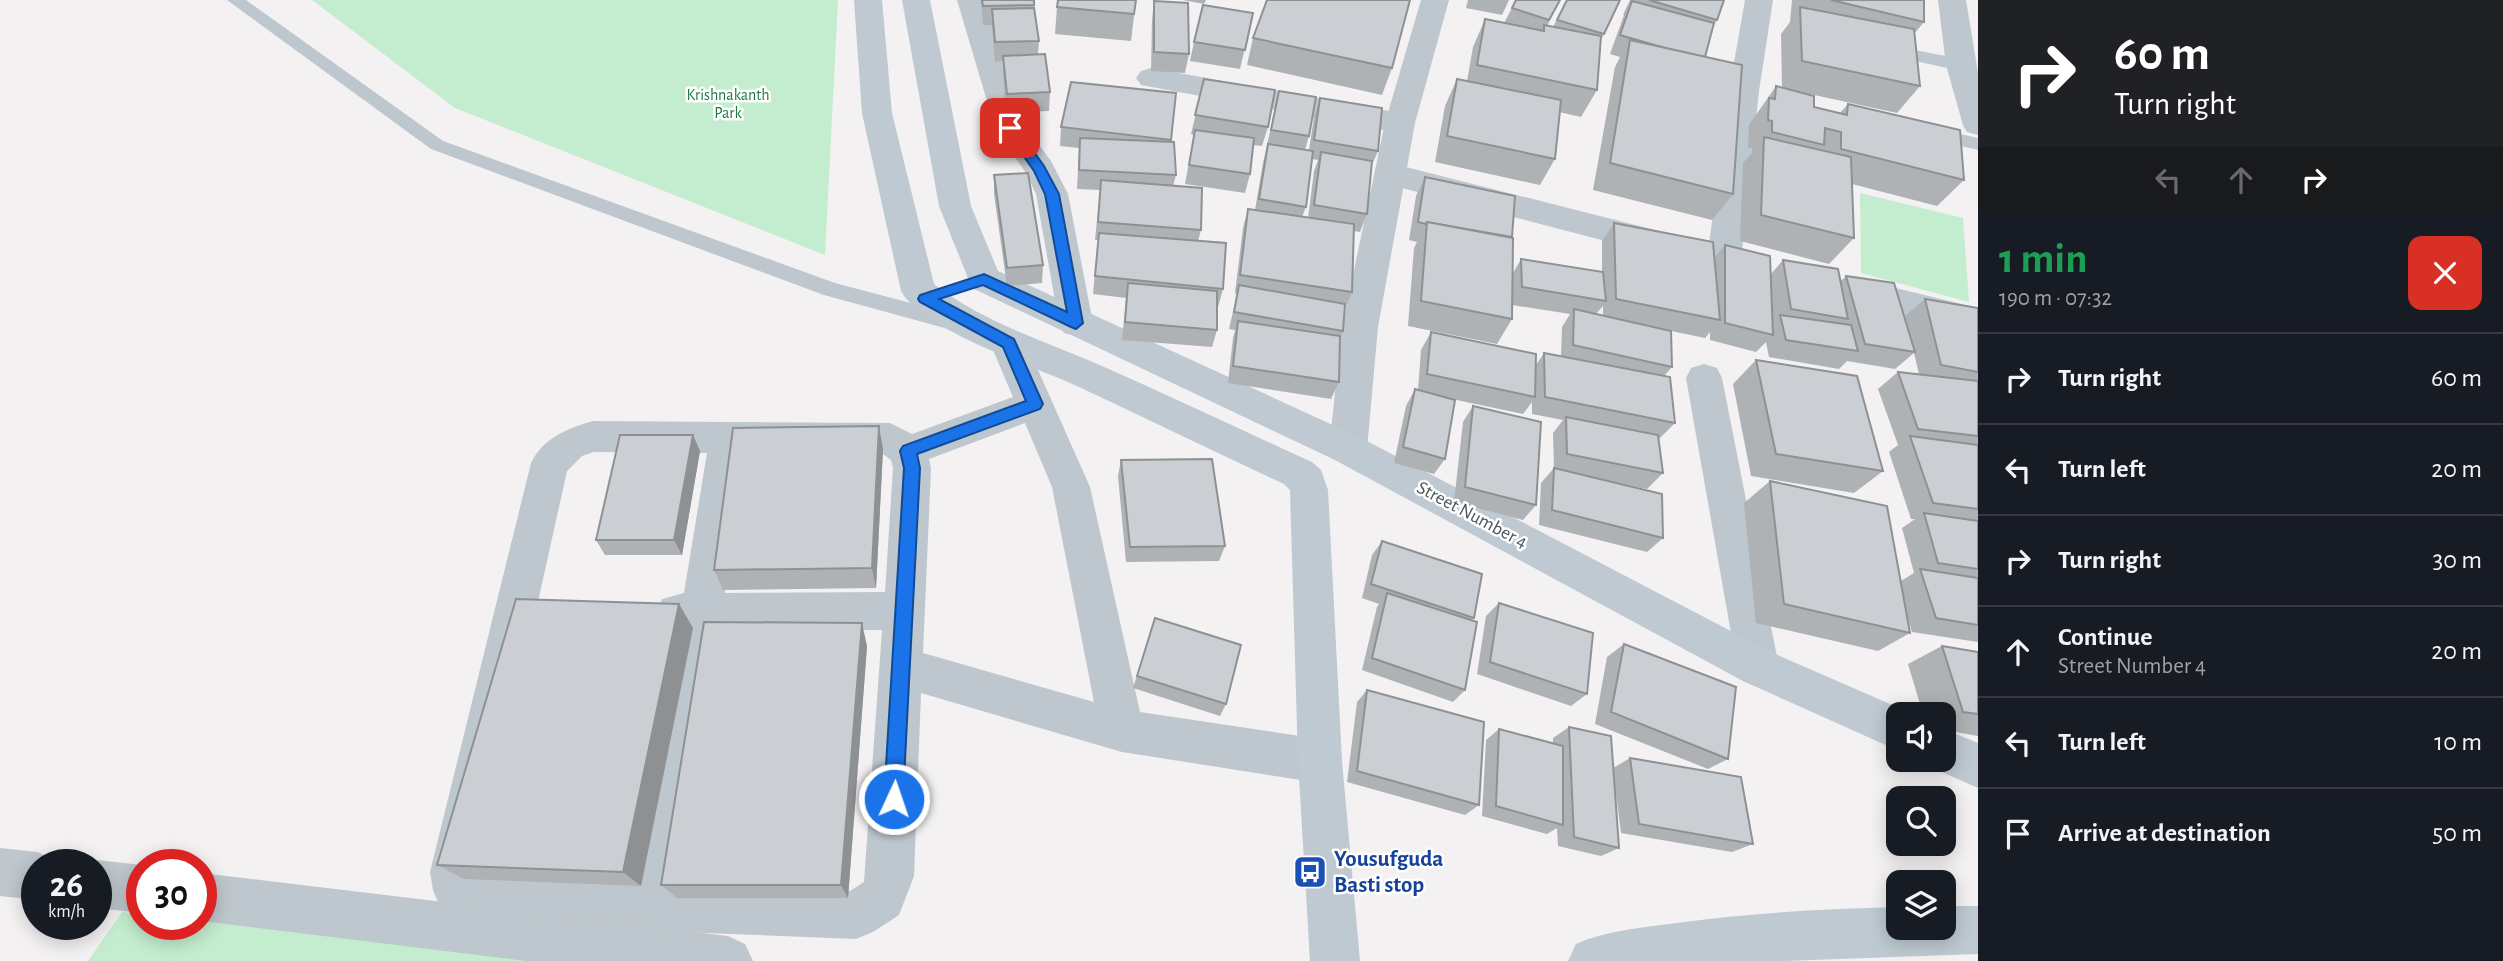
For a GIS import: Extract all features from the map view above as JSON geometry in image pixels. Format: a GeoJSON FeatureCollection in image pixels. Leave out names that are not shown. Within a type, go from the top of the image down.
{"type":"FeatureCollection","features":[{"type":"Feature","properties":{"kind":"main road"},"geometry":{"type":"LineString","coordinates":[[868,0],[877,113],[918,291],[925,299],[995,336],[1087,374],[1298,473],[1307,482],[1320,761],[1335,961]]}},
{"type":"Feature","properties":{"kind":"main road"},"geometry":{"type":"LineString","coordinates":[[916,0],[956,206],[984,279],[925,299]]}},
{"type":"Feature","properties":{"kind":"main road","name":"Street Number 4"},"geometry":{"type":"LineString","coordinates":[[984,279],[1040,308],[1348,449],[1758,667],[1886,724]]}},
{"type":"Feature","properties":{"kind":"main road"},"geometry":{"type":"LineString","coordinates":[[1956,756],[1978,766]]}},
{"type":"Feature","properties":{"kind":"main road"},"geometry":{"type":"LineString","coordinates":[[1593,961],[1640,952],[1859,931],[1978,930]]}},
{"type":"Feature","properties":{"kind":"street"},"geometry":{"type":"LineString","coordinates":[[971,0],[1010,128],[1040,169],[1052,194],[1076,323]]}},
{"type":"Feature","properties":{"kind":"street"},"geometry":{"type":"LineString","coordinates":[[1348,449],[1360,327],[1399,123],[1435,0]]}},
{"type":"Feature","properties":{"kind":"street"},"geometry":{"type":"LineString","coordinates":[[1390,173],[1714,257],[1738,90],[1759,0]]}},
{"type":"Feature","properties":{"kind":"street"},"geometry":{"type":"LineString","coordinates":[[1951,0],[1961,65],[1974,95],[1978,125]]}},
{"type":"Feature","properties":{"kind":"street"},"geometry":{"type":"LineString","coordinates":[[1151,78],[1399,123]]}},
{"type":"Feature","properties":{"kind":"street"},"geometry":{"type":"LineString","coordinates":[[1818,282],[1978,321]]}},
{"type":"Feature","properties":{"kind":"street"},"geometry":{"type":"LineString","coordinates":[[995,336],[1035,404],[1071,487],[1122,731]]}},
{"type":"Feature","properties":{"kind":"street"},"geometry":{"type":"LineString","coordinates":[[1704,378],[1758,667]]}},
{"type":"Feature","properties":{"kind":"street"},"geometry":{"type":"LineString","coordinates":[[908,451],[1035,404]]}},
{"type":"Feature","properties":{"kind":"street"},"geometry":{"type":"LineString","coordinates":[[593,436],[728,437],[890,439],[908,451],[912,468],[890,876],[881,898],[856,915],[480,900],[457,890],[454,872],[534,613],[550,463],[569,445],[593,436]]}},
{"type":"Feature","properties":{"kind":"street"},"geometry":{"type":"LineString","coordinates":[[656,907],[728,437]]}},
{"type":"Feature","properties":{"kind":"street"},"geometry":{"type":"LineString","coordinates":[[635,612],[904,611]]}},
{"type":"Feature","properties":{"kind":"street"},"geometry":{"type":"LineString","coordinates":[[901,671],[914,671],[1122,731],[1320,761]]}},
{"type":"Feature","properties":{"kind":"street"},"geometry":{"type":"LineString","coordinates":[[0,872],[21,874]]}},
{"type":"Feature","properties":{"kind":"street"},"geometry":{"type":"LineString","coordinates":[[217,899],[728,961]]}},
{"type":"Feature","properties":{"kind":"lane"},"geometry":{"type":"LineString","coordinates":[[235,0],[437,145],[831,290],[995,336]]}},
{"type":"Feature","properties":{"kind":"lane"},"geometry":{"type":"LineString","coordinates":[[1865,45],[1961,65]]}},
{"type":"Feature","properties":{"kind":"lane"},"geometry":{"type":"LineString","coordinates":[[1916,130],[1978,144]]}},
{"type":"Feature","properties":{"kind":"green space","name":"Krishnakanth Park"},"geometry":{"type":"Polygon","coordinates":[[[312,0],[838,0],[825,255],[455,108],[312,0]]]}},
{"type":"Feature","properties":{"kind":"green space"},"geometry":{"type":"Polygon","coordinates":[[[1860,193],[1963,218],[1969,302],[1861,273],[1860,193]]]}},
{"type":"Feature","properties":{"kind":"green space"},"geometry":{"type":"Polygon","coordinates":[[[122,912],[126,912],[126,940],[217,940],[217,922],[608,961],[88,961],[103,940],[112,940],[112,926],[122,912]]]}},
{"type":"Feature","properties":{"kind":"building"},"geometry":{"type":"Polygon","coordinates":[[[982,0],[1034,0],[1034,5],[983,6],[982,0]]]}},
{"type":"Feature","properties":{"kind":"building"},"geometry":{"type":"Polygon","coordinates":[[[1058,0],[1136,0],[1134,14],[1057,7],[1058,0]]]}},
{"type":"Feature","properties":{"kind":"building"},"geometry":{"type":"Polygon","coordinates":[[[1267,0],[1410,0],[1392,68],[1253,38],[1267,0]]]}},
{"type":"Feature","properties":{"kind":"building"},"geometry":{"type":"Polygon","coordinates":[[[1516,0],[1560,0],[1549,20],[1512,8],[1516,0]]]}},
{"type":"Feature","properties":{"kind":"building"},"geometry":{"type":"Polygon","coordinates":[[[1567,0],[1620,0],[1604,34],[1557,20],[1567,0]]]}},
{"type":"Feature","properties":{"kind":"building"},"geometry":{"type":"Polygon","coordinates":[[[1649,0],[1724,0],[1717,20],[1649,0]]]}},
{"type":"Feature","properties":{"kind":"building"},"geometry":{"type":"Polygon","coordinates":[[[1831,0],[1924,0],[1924,22],[1831,0]]]}},
{"type":"Feature","properties":{"kind":"building"},"geometry":{"type":"Polygon","coordinates":[[[1154,1],[1188,3],[1189,54],[1154,52],[1154,1]]]}},
{"type":"Feature","properties":{"kind":"building"},"geometry":{"type":"Polygon","coordinates":[[[1632,1],[1714,23],[1705,57],[1620,35],[1632,1]]]}},
{"type":"Feature","properties":{"kind":"building"},"geometry":{"type":"Polygon","coordinates":[[[1203,5],[1253,13],[1245,50],[1194,42],[1203,5]]]}},
{"type":"Feature","properties":{"kind":"building"},"geometry":{"type":"Polygon","coordinates":[[[1800,7],[1914,29],[1920,86],[1802,61],[1800,7]]]}},
{"type":"Feature","properties":{"kind":"building"},"geometry":{"type":"Polygon","coordinates":[[[1034,8],[1039,41],[995,42],[992,9],[1034,8]]]}},
{"type":"Feature","properties":{"kind":"building"},"geometry":{"type":"Polygon","coordinates":[[[1485,19],[1544,31],[1544,25],[1601,36],[1597,90],[1477,65],[1485,19]]]}},
{"type":"Feature","properties":{"kind":"building"},"geometry":{"type":"Polygon","coordinates":[[[1630,40],[1742,65],[1733,194],[1610,163],[1630,40]]]}},
{"type":"Feature","properties":{"kind":"building"},"geometry":{"type":"Polygon","coordinates":[[[1045,54],[1050,92],[1007,94],[1003,56],[1045,54]]]}},
{"type":"Feature","properties":{"kind":"building"},"geometry":{"type":"Polygon","coordinates":[[[1204,79],[1275,90],[1268,127],[1195,115],[1204,79]]]}},
{"type":"Feature","properties":{"kind":"building"},"geometry":{"type":"Polygon","coordinates":[[[1457,79],[1561,100],[1555,159],[1447,136],[1457,79]]]}},
{"type":"Feature","properties":{"kind":"building"},"geometry":{"type":"Polygon","coordinates":[[[1071,82],[1176,93],[1171,140],[1061,127],[1071,82]]]}},
{"type":"Feature","properties":{"kind":"building"},"geometry":{"type":"Polygon","coordinates":[[[1776,86],[1814,96],[1814,107],[1847,115],[1848,104],[1960,130],[1964,180],[1841,149],[1841,132],[1825,128],[1824,145],[1772,132],[1772,121],[1768,120],[1769,98],[1775,99],[1776,86]]]}},
{"type":"Feature","properties":{"kind":"building"},"geometry":{"type":"Polygon","coordinates":[[[1279,91],[1316,97],[1309,136],[1271,130],[1279,91]]]}},
{"type":"Feature","properties":{"kind":"building"},"geometry":{"type":"Polygon","coordinates":[[[1320,98],[1382,108],[1378,151],[1314,140],[1320,98]]]}},
{"type":"Feature","properties":{"kind":"building"},"geometry":{"type":"Polygon","coordinates":[[[1195,130],[1254,138],[1250,174],[1189,165],[1195,130]]]}},
{"type":"Feature","properties":{"kind":"building"},"geometry":{"type":"Polygon","coordinates":[[[1764,137],[1851,157],[1854,238],[1761,215],[1764,137]]]}},
{"type":"Feature","properties":{"kind":"building"},"geometry":{"type":"Polygon","coordinates":[[[1080,138],[1174,142],[1176,175],[1079,170],[1080,138]]]}},
{"type":"Feature","properties":{"kind":"building"},"geometry":{"type":"Polygon","coordinates":[[[1268,144],[1313,151],[1306,207],[1259,199],[1268,144]]]}},
{"type":"Feature","properties":{"kind":"building"},"geometry":{"type":"Polygon","coordinates":[[[1321,152],[1372,161],[1367,214],[1314,205],[1321,152]]]}},
{"type":"Feature","properties":{"kind":"building"},"geometry":{"type":"Polygon","coordinates":[[[1028,173],[1043,265],[1007,268],[994,175],[1028,173]]]}},
{"type":"Feature","properties":{"kind":"building"},"geometry":{"type":"Polygon","coordinates":[[[1425,177],[1515,196],[1512,237],[1418,222],[1425,177]]]}},
{"type":"Feature","properties":{"kind":"building"},"geometry":{"type":"Polygon","coordinates":[[[1101,180],[1202,188],[1201,230],[1098,222],[1101,180]]]}},
{"type":"Feature","properties":{"kind":"building"},"geometry":{"type":"Polygon","coordinates":[[[1248,209],[1354,224],[1352,292],[1240,275],[1248,209]]]}},
{"type":"Feature","properties":{"kind":"building"},"geometry":{"type":"Polygon","coordinates":[[[1427,222],[1513,238],[1512,319],[1421,301],[1427,222]]]}},
{"type":"Feature","properties":{"kind":"building"},"geometry":{"type":"Polygon","coordinates":[[[1614,223],[1713,242],[1720,320],[1616,299],[1614,223]]]}},
{"type":"Feature","properties":{"kind":"building"},"geometry":{"type":"Polygon","coordinates":[[[1099,233],[1226,243],[1223,289],[1095,276],[1099,233]]]}},
{"type":"Feature","properties":{"kind":"building"},"geometry":{"type":"Polygon","coordinates":[[[1725,245],[1770,256],[1773,335],[1725,323],[1725,245]]]}},
{"type":"Feature","properties":{"kind":"building"},"geometry":{"type":"Polygon","coordinates":[[[1521,259],[1603,272],[1606,301],[1522,287],[1521,259]]]}},
{"type":"Feature","properties":{"kind":"building"},"geometry":{"type":"Polygon","coordinates":[[[1783,260],[1838,269],[1848,319],[1791,309],[1783,260]]]}},
{"type":"Feature","properties":{"kind":"building"},"geometry":{"type":"Polygon","coordinates":[[[1846,276],[1894,283],[1915,352],[1865,344],[1846,276]]]}},
{"type":"Feature","properties":{"kind":"building"},"geometry":{"type":"Polygon","coordinates":[[[1128,283],[1217,291],[1217,330],[1125,322],[1128,283]]]}},
{"type":"Feature","properties":{"kind":"building"},"geometry":{"type":"Polygon","coordinates":[[[1239,285],[1345,304],[1343,331],[1234,312],[1239,285]]]}},
{"type":"Feature","properties":{"kind":"building"},"geometry":{"type":"Polygon","coordinates":[[[1925,299],[1978,308],[1978,372],[1941,365],[1925,299]]]}},
{"type":"Feature","properties":{"kind":"building"},"geometry":{"type":"Polygon","coordinates":[[[1574,309],[1671,331],[1672,367],[1573,345],[1574,309]]]}},
{"type":"Feature","properties":{"kind":"building"},"geometry":{"type":"Polygon","coordinates":[[[1780,315],[1851,325],[1858,351],[1786,340],[1780,315]]]}},
{"type":"Feature","properties":{"kind":"building"},"geometry":{"type":"Polygon","coordinates":[[[1238,321],[1340,336],[1339,382],[1233,366],[1238,321]]]}},
{"type":"Feature","properties":{"kind":"building"},"geometry":{"type":"Polygon","coordinates":[[[1431,332],[1536,354],[1535,397],[1427,374],[1431,332]]]}},
{"type":"Feature","properties":{"kind":"building"},"geometry":{"type":"Polygon","coordinates":[[[1544,353],[1670,377],[1675,423],[1545,397],[1544,353]]]}},
{"type":"Feature","properties":{"kind":"building"},"geometry":{"type":"Polygon","coordinates":[[[1756,360],[1857,376],[1883,471],[1776,454],[1756,360]]]}},
{"type":"Feature","properties":{"kind":"building"},"geometry":{"type":"Polygon","coordinates":[[[1898,372],[1978,381],[1978,436],[1918,429],[1898,372]]]}},
{"type":"Feature","properties":{"kind":"building"},"geometry":{"type":"Polygon","coordinates":[[[1415,389],[1455,400],[1445,459],[1403,447],[1415,389]]]}},
{"type":"Feature","properties":{"kind":"building"},"geometry":{"type":"Polygon","coordinates":[[[1473,406],[1541,422],[1536,505],[1465,487],[1473,406]]]}},
{"type":"Feature","properties":{"kind":"building"},"geometry":{"type":"Polygon","coordinates":[[[1566,417],[1658,435],[1663,473],[1567,454],[1566,417]]]}},
{"type":"Feature","properties":{"kind":"building"},"geometry":{"type":"Polygon","coordinates":[[[879,426],[872,568],[714,570],[733,428],[879,426]]]}},
{"type":"Feature","properties":{"kind":"building"},"geometry":{"type":"Polygon","coordinates":[[[620,435],[693,435],[674,540],[596,540],[620,435]]]}},
{"type":"Feature","properties":{"kind":"building"},"geometry":{"type":"Polygon","coordinates":[[[1910,436],[1978,445],[1978,509],[1933,503],[1910,436]]]}},
{"type":"Feature","properties":{"kind":"building"},"geometry":{"type":"Polygon","coordinates":[[[1212,459],[1225,546],[1130,547],[1121,460],[1212,459]]]}},
{"type":"Feature","properties":{"kind":"building"},"geometry":{"type":"Polygon","coordinates":[[[1554,468],[1662,494],[1663,538],[1552,510],[1554,468]]]}},
{"type":"Feature","properties":{"kind":"building"},"geometry":{"type":"Polygon","coordinates":[[[1770,481],[1887,506],[1910,633],[1784,604],[1770,481]]]}},
{"type":"Feature","properties":{"kind":"building"},"geometry":{"type":"Polygon","coordinates":[[[1924,513],[1978,521],[1978,569],[1938,563],[1924,513]]]}},
{"type":"Feature","properties":{"kind":"building"},"geometry":{"type":"Polygon","coordinates":[[[1382,541],[1482,574],[1474,618],[1371,584],[1382,541]]]}},
{"type":"Feature","properties":{"kind":"building"},"geometry":{"type":"Polygon","coordinates":[[[1920,569],[1978,578],[1978,625],[1936,618],[1920,569]]]}},
{"type":"Feature","properties":{"kind":"building"},"geometry":{"type":"Polygon","coordinates":[[[1387,593],[1477,622],[1465,690],[1372,658],[1387,593]]]}},
{"type":"Feature","properties":{"kind":"building"},"geometry":{"type":"Polygon","coordinates":[[[516,599],[679,604],[623,872],[437,865],[516,599]]]}},
{"type":"Feature","properties":{"kind":"building"},"geometry":{"type":"Polygon","coordinates":[[[1499,603],[1593,633],[1587,694],[1490,662],[1499,603]]]}},
{"type":"Feature","properties":{"kind":"building"},"geometry":{"type":"Polygon","coordinates":[[[1155,618],[1241,645],[1226,704],[1137,676],[1155,618]]]}},
{"type":"Feature","properties":{"kind":"building"},"geometry":{"type":"Polygon","coordinates":[[[704,622],[862,623],[841,885],[661,885],[704,622]]]}},
{"type":"Feature","properties":{"kind":"building"},"geometry":{"type":"Polygon","coordinates":[[[1624,644],[1736,687],[1728,759],[1611,712],[1624,644]]]}},
{"type":"Feature","properties":{"kind":"building"},"geometry":{"type":"Polygon","coordinates":[[[1942,646],[1978,652],[1978,714],[1963,712],[1942,646]]]}},
{"type":"Feature","properties":{"kind":"building"},"geometry":{"type":"Polygon","coordinates":[[[1367,690],[1484,722],[1479,805],[1357,771],[1367,690]]]}},
{"type":"Feature","properties":{"kind":"building"},"geometry":{"type":"Polygon","coordinates":[[[1569,727],[1611,736],[1619,848],[1574,837],[1569,727]]]}},
{"type":"Feature","properties":{"kind":"building"},"geometry":{"type":"Polygon","coordinates":[[[1499,729],[1563,746],[1563,825],[1496,806],[1499,729]]]}},
{"type":"Feature","properties":{"kind":"building"},"geometry":{"type":"Polygon","coordinates":[[[1630,758],[1741,777],[1753,844],[1639,824],[1630,758]]]}},
{"type":"Feature","properties":{"kind":"place","name":"Yousufguda Basti stop"},"geometry":{"type":"Point","coordinates":[1310,872]}},
{"type":"Feature","properties":{"kind":"route"},"geometry":{"type":"LineString","coordinates":[[894,799],[912,468],[908,451],[1035,404],[1008,343],[925,299],[984,279],[1076,323],[1052,194],[1040,169],[1010,128]]}}]}
